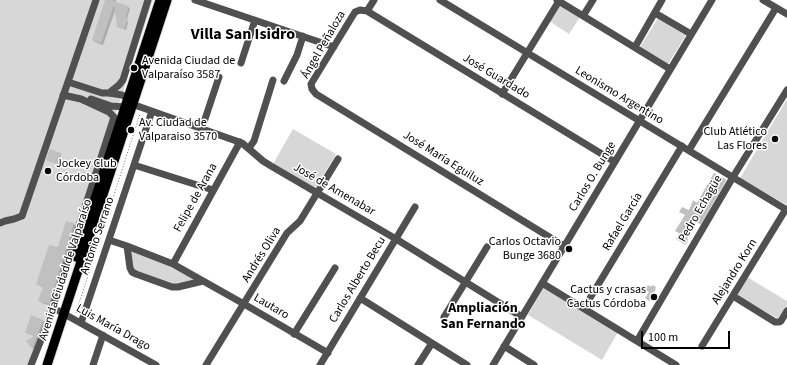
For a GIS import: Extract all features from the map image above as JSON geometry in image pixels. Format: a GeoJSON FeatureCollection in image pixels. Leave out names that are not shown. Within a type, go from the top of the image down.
{"type":"FeatureCollection","features":[{"type":"Feature","properties":{"kind":"main road","name":"Avenida Ciudad de Valparaíso"},"geometry":{"type":"LineString","coordinates":[[41,365],[61,312],[160,0]]}},
{"type":"Feature","properties":{"kind":"main road","name":"Avenida Ciudad de Valparaíso"},"geometry":{"type":"LineString","coordinates":[[128,103],[167,0]]}},
{"type":"Feature","properties":{"kind":"main road","name":"Avenida Ciudad de Valparaíso"},"geometry":{"type":"LineString","coordinates":[[47,365],[61,312]]}},
{"type":"Feature","properties":{"kind":"street"},"geometry":{"type":"LineString","coordinates":[[0,223],[22,216],[96,0]]}},
{"type":"Feature","properties":{"kind":"street"},"geometry":{"type":"LineString","coordinates":[[99,102],[106,93],[119,85],[123,80],[148,0]]}},
{"type":"Feature","properties":{"kind":"street"},"geometry":{"type":"LineString","coordinates":[[195,0],[334,47]]}},
{"type":"Feature","properties":{"kind":"street"},"geometry":{"type":"LineString","coordinates":[[367,11],[374,0]]}},
{"type":"Feature","properties":{"kind":"street","name":"Leonismo Argentino"},"geometry":{"type":"LineString","coordinates":[[440,0],[787,210]]}},
{"type":"Feature","properties":{"kind":"street"},"geometry":{"type":"LineString","coordinates":[[583,16],[593,0]]}},
{"type":"Feature","properties":{"kind":"street"},"geometry":{"type":"LineString","coordinates":[[635,47],[662,0]]}},
{"type":"Feature","properties":{"kind":"street","name":"Carlos O. Bunge"},"geometry":{"type":"LineString","coordinates":[[493,365],[712,0]]}},
{"type":"Feature","properties":{"kind":"street"},"geometry":{"type":"LineString","coordinates":[[763,0],[787,14]]}},
{"type":"Feature","properties":{"kind":"street"},"geometry":{"type":"LineString","coordinates":[[502,94],[558,1],[670,69]]}},
{"type":"Feature","properties":{"kind":"street"},"geometry":{"type":"LineString","coordinates":[[689,150],[776,8]]}},
{"type":"Feature","properties":{"kind":"street","name":"Ángel Peñaloza"},"geometry":{"type":"LineString","coordinates":[[312,89],[312,84],[355,12],[360,10],[367,11]]}},
{"type":"Feature","properties":{"kind":"street","name":"José Guardado"},"geometry":{"type":"LineString","coordinates":[[367,11],[615,162]]}},
{"type":"Feature","properties":{"kind":"street"},"geometry":{"type":"LineString","coordinates":[[655,13],[691,34]]}},
{"type":"Feature","properties":{"kind":"street"},"geometry":{"type":"LineString","coordinates":[[241,63],[255,20]]}},
{"type":"Feature","properties":{"kind":"street"},"geometry":{"type":"LineString","coordinates":[[284,81],[297,54],[303,36]]}},
{"type":"Feature","properties":{"kind":"street"},"geometry":{"type":"LineString","coordinates":[[202,128],[219,77]]}},
{"type":"Feature","properties":{"kind":"street"},"geometry":{"type":"LineString","coordinates":[[249,148],[254,141],[273,80]]}},
{"type":"Feature","properties":{"kind":"street"},"geometry":{"type":"LineString","coordinates":[[63,93],[111,106],[128,103],[122,95],[106,93],[68,82]]}},
{"type":"Feature","properties":{"kind":"street","name":"José María Eguiluz"},"geometry":{"type":"LineString","coordinates":[[312,89],[322,98],[564,246]]}},
{"type":"Feature","properties":{"kind":"street","name":"Pedro Echagüe"},"geometry":{"type":"LineString","coordinates":[[637,341],[733,177],[787,90]]}},
{"type":"Feature","properties":{"kind":"street"},"geometry":{"type":"LineString","coordinates":[[31,365],[49,318],[114,117],[109,112],[81,99],[63,93]]}},
{"type":"Feature","properties":{"kind":"street"},"geometry":{"type":"LineString","coordinates":[[106,93],[111,106]]}},
{"type":"Feature","properties":{"kind":"street","name":"José de Amenabar"},"geometry":{"type":"LineString","coordinates":[[128,103],[240,142],[267,164],[396,239],[522,317]]}},
{"type":"Feature","properties":{"kind":"street","name":"Antonio Serrano"},"geometry":{"type":"LineString","coordinates":[[81,323],[152,111]]}},
{"type":"Feature","properties":{"kind":"street","name":"Felipe de Arana"},"geometry":{"type":"LineString","coordinates":[[173,264],[240,142]]}},
{"type":"Feature","properties":{"kind":"street","name":"Rafael García"},"geometry":{"type":"LineString","coordinates":[[584,308],[682,146]]}},
{"type":"Feature","properties":{"kind":"street","name":"Andrés Oliva"},"geometry":{"type":"LineString","coordinates":[[206,365],[287,233],[300,221],[338,159]]}},
{"type":"Feature","properties":{"kind":"street"},"geometry":{"type":"LineString","coordinates":[[134,165],[213,190]]}},
{"type":"Feature","properties":{"kind":"street","name":"Carlos Alberto Becu"},"geometry":{"type":"LineString","coordinates":[[320,365],[415,207]]}},
{"type":"Feature","properties":{"kind":"street","name":"Alejandro Korn"},"geometry":{"type":"LineString","coordinates":[[702,346],[787,210]]}},
{"type":"Feature","properties":{"kind":"street","name":"Lautaro"},"geometry":{"type":"LineString","coordinates":[[109,240],[173,264],[328,353]]}},
{"type":"Feature","properties":{"kind":"street"},"geometry":{"type":"LineString","coordinates":[[127,246],[130,268],[132,272],[136,274],[172,287],[203,281]]}},
{"type":"Feature","properties":{"kind":"street"},"geometry":{"type":"LineString","coordinates":[[444,317],[487,247]]}},
{"type":"Feature","properties":{"kind":"street"},"geometry":{"type":"LineString","coordinates":[[294,334],[335,268]]}},
{"type":"Feature","properties":{"kind":"street"},"geometry":{"type":"LineString","coordinates":[[542,283],[676,365]]}},
{"type":"Feature","properties":{"kind":"street"},"geometry":{"type":"LineString","coordinates":[[733,296],[776,322],[781,321],[787,311]]}},
{"type":"Feature","properties":{"kind":"street"},"geometry":{"type":"LineString","coordinates":[[360,298],[467,365]]}},
{"type":"Feature","properties":{"kind":"street","name":"Luis María Drago"},"geometry":{"type":"LineString","coordinates":[[61,312],[156,365]]}},
{"type":"Feature","properties":{"kind":"street"},"geometry":{"type":"LineString","coordinates":[[93,365],[103,335]]}},
{"type":"Feature","properties":{"kind":"street"},"geometry":{"type":"LineString","coordinates":[[418,365],[432,343]]}},
{"type":"Feature","properties":{"kind":"street"},"geometry":{"type":"LineString","coordinates":[[504,346],[534,365]]}},
{"type":"Feature","properties":{"kind":"path"},"geometry":{"type":"LineString","coordinates":[[74,319],[142,108]]}},
{"type":"Feature","properties":{"kind":"shaded area","name":"Jockey Club Córdoba"},"geometry":{"type":"Polygon","coordinates":[[[0,0],[153,0],[33,365],[0,365],[0,0]]]}},
{"type":"Feature","properties":{"kind":"shaded area"},"geometry":{"type":"Polygon","coordinates":[[[560,4],[580,17],[569,34],[549,21],[560,4]]]}},
{"type":"Feature","properties":{"kind":"shaded area"},"geometry":{"type":"Polygon","coordinates":[[[658,18],[686,35],[668,64],[640,47],[658,18]]]}},
{"type":"Feature","properties":{"kind":"shaded area","name":"Club Atlético Las Flores"},"geometry":{"type":"Polygon","coordinates":[[[787,99],[787,205],[740,178],[787,99]]]}},
{"type":"Feature","properties":{"kind":"shaded area"},"geometry":{"type":"Polygon","coordinates":[[[293,129],[336,154],[315,189],[273,164],[293,129]]]}},
{"type":"Feature","properties":{"kind":"shaded area"},"geometry":{"type":"Polygon","coordinates":[[[131,250],[198,279],[174,285],[133,269],[131,250]]]}},
{"type":"Feature","properties":{"kind":"shaded area"},"geometry":{"type":"Polygon","coordinates":[[[747,277],[787,301],[787,305],[781,316],[778,318],[775,317],[739,296],[738,293],[747,277]]]}},
{"type":"Feature","properties":{"kind":"shaded area"},"geometry":{"type":"Polygon","coordinates":[[[544,287],[618,332],[602,360],[528,315],[544,287]]]}},
{"type":"Feature","properties":{"kind":"building"},"geometry":{"type":"Polygon","coordinates":[[[105,0],[113,0],[129,6],[126,16],[127,21],[124,29],[117,27],[114,5],[101,43],[92,40],[105,0]]]}},
{"type":"Feature","properties":{"kind":"building"},"geometry":{"type":"Polygon","coordinates":[[[50,149],[61,153],[57,164],[46,160],[50,149]]]}},
{"type":"Feature","properties":{"kind":"building"},"geometry":{"type":"Polygon","coordinates":[[[714,173],[726,179],[700,224],[696,222],[686,238],[688,239],[685,244],[676,239],[679,233],[675,231],[685,215],[679,212],[682,207],[689,210],[693,200],[697,203],[714,173]]]}},
{"type":"Feature","properties":{"kind":"building"},"geometry":{"type":"Polygon","coordinates":[[[66,221],[74,223],[49,304],[38,301],[43,287],[36,284],[49,245],[58,247],[66,221]]]}},
{"type":"Feature","properties":{"kind":"building"},"geometry":{"type":"Polygon","coordinates":[[[648,285],[651,287],[652,285],[656,287],[649,301],[645,298],[649,292],[645,290],[648,285]]]}},
{"type":"Feature","properties":{"kind":"building"},"geometry":{"type":"Polygon","coordinates":[[[31,315],[43,320],[33,347],[31,348],[26,341],[34,336],[25,333],[31,315]]]}},
{"type":"Feature","properties":{"kind":"place","name":"Avenida Ciudad de Valparaíso 3587"},"geometry":{"type":"Point","coordinates":[134,68]}},
{"type":"Feature","properties":{"kind":"place","name":"Av. Ciudad de Valparaiso 3570"},"geometry":{"type":"Point","coordinates":[131,130]}},
{"type":"Feature","properties":{"kind":"place","name":"Club Atlético Las Flores"},"geometry":{"type":"Point","coordinates":[775,139]}},
{"type":"Feature","properties":{"kind":"place","name":"Jockey Club Córdoba"},"geometry":{"type":"Point","coordinates":[48,171]}},
{"type":"Feature","properties":{"kind":"place","name":"Carlos Octavio Bunge 3680"},"geometry":{"type":"Point","coordinates":[569,249]}},
{"type":"Feature","properties":{"kind":"place","name":"Cactus y crasas Cactus Córdoba"},"geometry":{"type":"Point","coordinates":[654,297]}},
{"type":"Feature","properties":{"kind":"district","name":"Villa San Isidro"},"geometry":{"type":"Point","coordinates":[243,35]}},
{"type":"Feature","properties":{"kind":"district","name":"Ampliación San Fernando"},"geometry":{"type":"Point","coordinates":[483,318]}}]}
